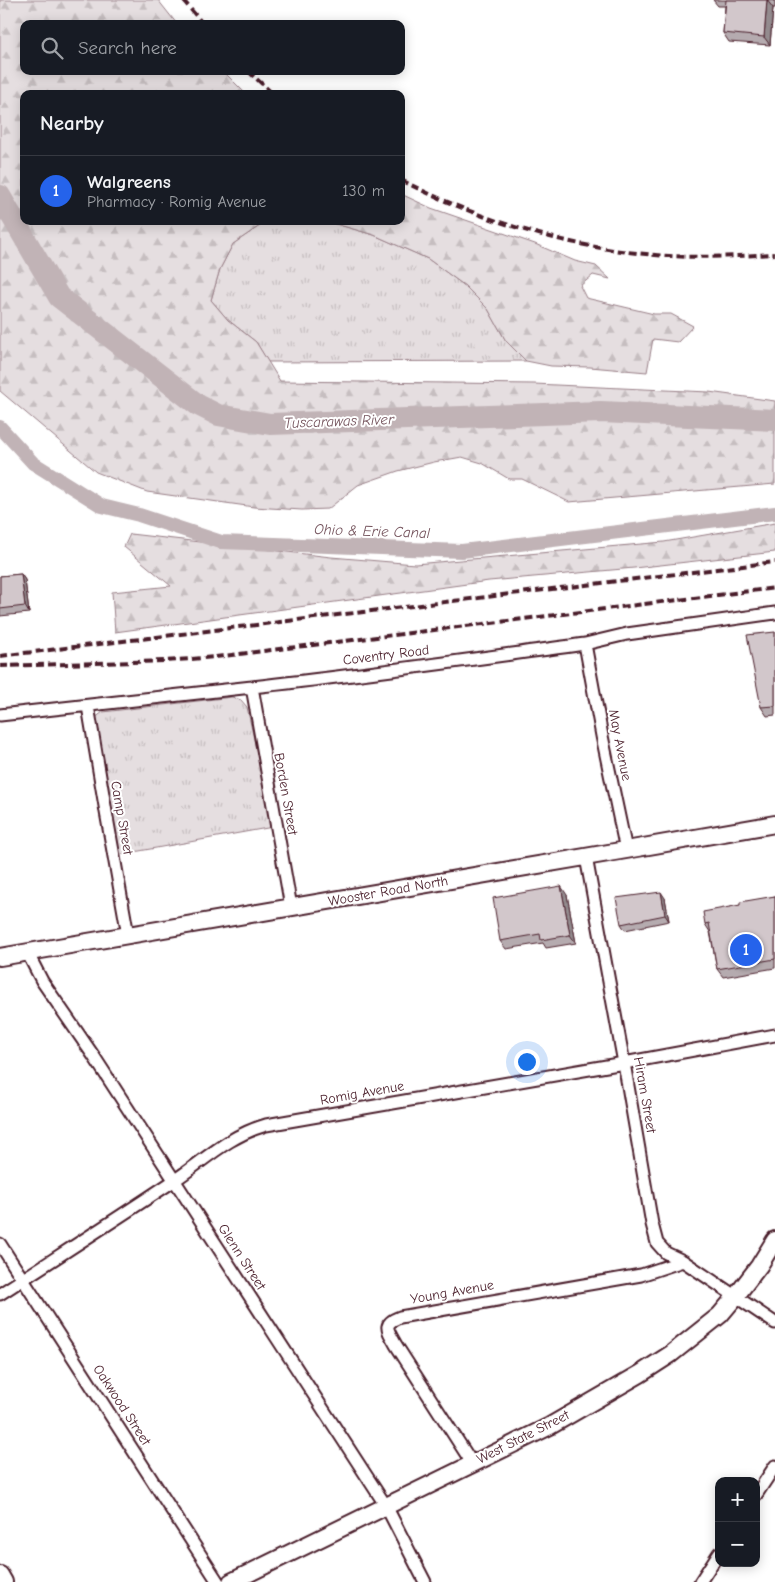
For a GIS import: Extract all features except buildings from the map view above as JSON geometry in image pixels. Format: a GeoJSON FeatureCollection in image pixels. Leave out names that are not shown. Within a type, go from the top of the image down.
{"type":"FeatureCollection","features":[{"type":"Feature","properties":{"kind":"main road","name":"Wooster Road North"},"geometry":{"type":"LineString","coordinates":[[0,957],[775,824]]}},
{"type":"Feature","properties":{"kind":"main road","name":"West State Street"},"geometry":{"type":"LineString","coordinates":[[231,1582],[550,1426],[640,1374],[671,1354],[720,1315],[759,1266],[775,1240]]}},
{"type":"Feature","properties":{"kind":"main road"},"geometry":{"type":"LineString","coordinates":[[0,1575],[4,1582]]}},
{"type":"Feature","properties":{"kind":"street","name":"Coventry Road"},"geometry":{"type":"LineString","coordinates":[[0,715],[252,687],[586,644],[627,634],[775,613]]}},
{"type":"Feature","properties":{"kind":"street","name":"May Avenue"},"geometry":{"type":"LineString","coordinates":[[586,644],[602,736],[626,850]]}},
{"type":"Feature","properties":{"kind":"street","name":"Borden Street"},"geometry":{"type":"LineString","coordinates":[[252,687],[291,907]]}},
{"type":"Feature","properties":{"kind":"street","name":"Camp Street"},"geometry":{"type":"LineString","coordinates":[[88,706],[128,935]]}},
{"type":"Feature","properties":{"kind":"street","name":"Hiram Street"},"geometry":{"type":"LineString","coordinates":[[586,857],[657,1243],[666,1253],[683,1261],[775,1322]]}},
{"type":"Feature","properties":{"kind":"street","name":"Glenn Street"},"geometry":{"type":"LineString","coordinates":[[27,952],[42,982],[93,1055],[386,1506],[425,1582]]}},
{"type":"Feature","properties":{"kind":"street","name":"Romig Avenue"},"geometry":{"type":"LineString","coordinates":[[0,1294],[174,1180],[230,1140],[248,1130],[266,1125],[624,1063],[775,1034]]}},
{"type":"Feature","properties":{"kind":"street","name":"Oakwood Street"},"geometry":{"type":"LineString","coordinates":[[0,1244],[218,1582]]}},
{"type":"Feature","properties":{"kind":"street","name":"Young Avenue"},"geometry":{"type":"LineString","coordinates":[[472,1463],[396,1345],[388,1329],[390,1321],[400,1317],[641,1275],[683,1261]]}},
{"type":"Feature","properties":{"kind":"street"},"geometry":{"type":"LineString","coordinates":[[760,1489],[775,1466]]}},
{"type":"Feature","properties":{"kind":"street"},"geometry":{"type":"LineString","coordinates":[[700,1582],[715,1559]]}},
{"type":"Feature","properties":{"kind":"green space"},"geometry":{"type":"Polygon","coordinates":[[[0,0],[158,0],[174,20],[20,20],[20,75],[227,75],[242,90],[20,90],[20,225],[261,225],[233,244],[220,269],[211,300],[228,320],[256,342],[280,381],[534,384],[709,392],[775,401],[775,484],[569,502],[522,479],[509,479],[482,463],[462,457],[398,471],[358,485],[328,509],[302,510],[254,507],[147,492],[96,472],[0,391],[0,0]]]}},
{"type":"Feature","properties":{"kind":"green space"},"geometry":{"type":"Polygon","coordinates":[[[405,196],[431,208],[535,244],[575,261],[596,266],[610,279],[593,275],[580,286],[586,298],[654,314],[671,314],[693,326],[678,342],[653,339],[647,372],[551,366],[526,361],[506,341],[488,309],[465,286],[428,259],[374,235],[339,225],[405,225],[405,196]]]}},
{"type":"Feature","properties":{"kind":"green space"},"geometry":{"type":"Polygon","coordinates":[[[261,225],[339,225],[374,235],[428,259],[465,286],[488,309],[506,341],[526,361],[268,362],[256,342],[228,320],[211,300],[220,269],[233,244],[261,225]]]}},
{"type":"Feature","properties":{"kind":"green space"},"geometry":{"type":"Polygon","coordinates":[[[775,523],[775,552],[634,568],[489,581],[115,632],[112,592],[171,586],[124,547],[130,534],[331,557],[415,564],[664,542],[775,523]]]}},
{"type":"Feature","properties":{"kind":"green space"},"geometry":{"type":"Polygon","coordinates":[[[232,697],[241,700],[247,707],[273,827],[117,855],[95,718],[103,712],[232,697]]]}},
{"type":"Feature","properties":{"kind":"waterway","name":"Tuscarawas River"},"geometry":{"type":"LineString","coordinates":[[0,196],[59,297],[198,405],[218,415],[270,424],[601,412],[775,420]]}},
{"type":"Feature","properties":{"kind":"waterway","name":"Ohio & Erie Canal"},"geometry":{"type":"LineString","coordinates":[[0,427],[33,463],[102,506],[139,515],[221,542],[462,551],[775,513]]}},
{"type":"Feature","properties":{"kind":"railway"},"geometry":{"type":"LineString","coordinates":[[183,0],[200,20]]}},
{"type":"Feature","properties":{"kind":"railway"},"geometry":{"type":"LineString","coordinates":[[252,75],[269,90]]}},
{"type":"Feature","properties":{"kind":"railway"},"geometry":{"type":"LineString","coordinates":[[405,182],[465,209],[498,221],[531,232],[599,248],[682,257],[775,254]]}},
{"type":"Feature","properties":{"kind":"railway"},"geometry":{"type":"LineString","coordinates":[[0,656],[775,562]]}},
{"type":"Feature","properties":{"kind":"railway"},"geometry":{"type":"LineString","coordinates":[[0,666],[166,661],[215,657],[775,588]]}},
{"type":"Feature","properties":{"kind":"place","name":"Walgreens"},"geometry":{"type":"Point","coordinates":[746,950]}}]}
